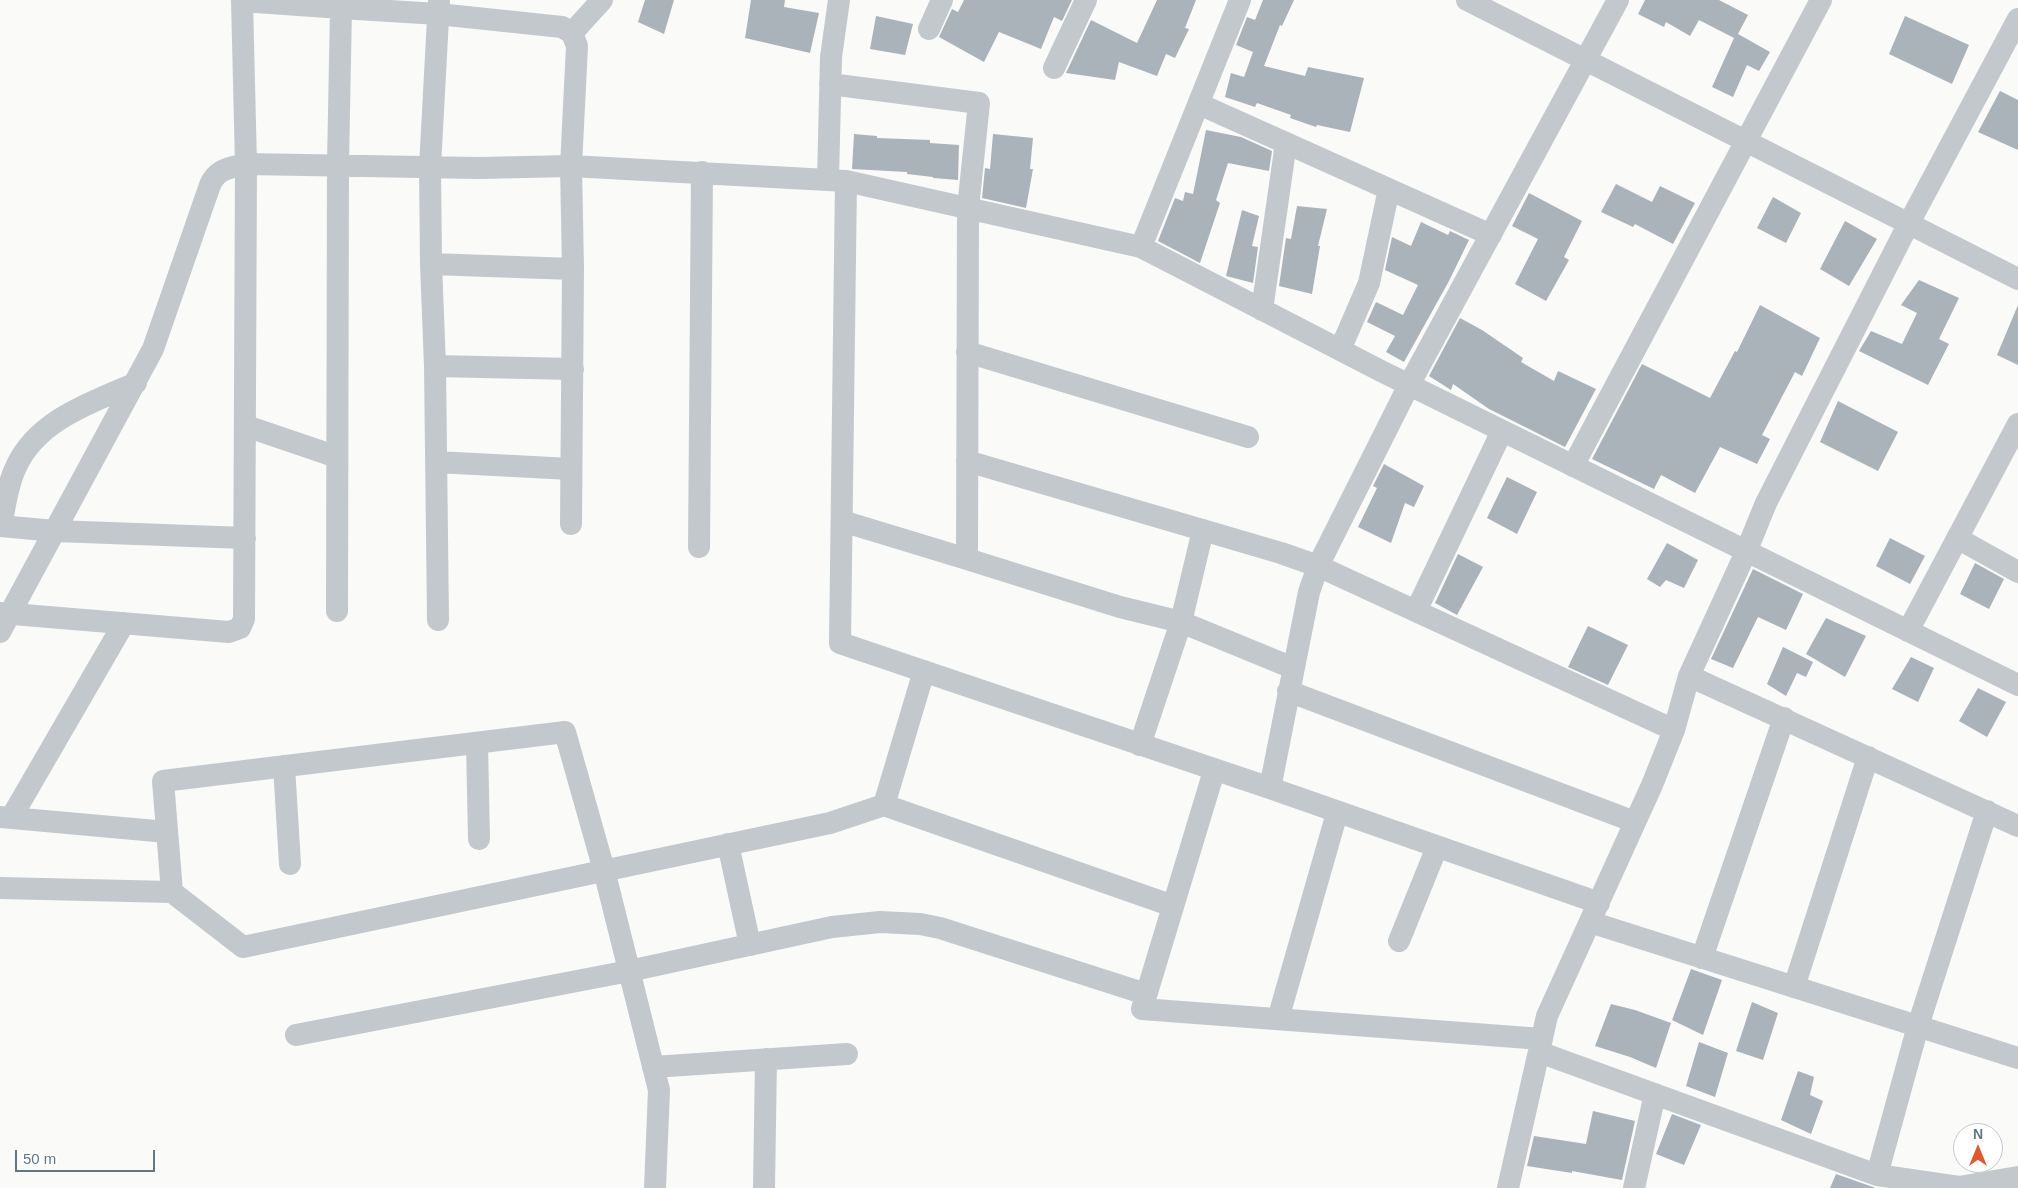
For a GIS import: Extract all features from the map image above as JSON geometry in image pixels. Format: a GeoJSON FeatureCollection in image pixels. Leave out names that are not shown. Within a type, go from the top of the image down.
{"type":"FeatureCollection","features":[{"type":"Feature","properties":{"kind":"street"},"geometry":{"type":"LineString","coordinates":[[572,33],[602,0]]}},
{"type":"Feature","properties":{"kind":"street"},"geometry":{"type":"LineString","coordinates":[[839,0],[831,57],[830,84],[837,180],[842,522],[840,643],[1214,771],[1270,788],[1437,847],[1702,958],[2018,1058]]}},
{"type":"Feature","properties":{"kind":"street"},"geometry":{"type":"LineString","coordinates":[[929,29],[942,0]]}},
{"type":"Feature","properties":{"kind":"street"},"geometry":{"type":"LineString","coordinates":[[1054,68],[1086,0]]}},
{"type":"Feature","properties":{"kind":"street"},"geometry":{"type":"LineString","coordinates":[[1141,247],[1240,0]]}},
{"type":"Feature","properties":{"kind":"street"},"geometry":{"type":"LineString","coordinates":[[1467,0],[2018,279]]}},
{"type":"Feature","properties":{"kind":"street"},"geometry":{"type":"LineString","coordinates":[[1270,788],[1309,592],[1318,566],[1410,385],[1618,0]]}},
{"type":"Feature","properties":{"kind":"street"},"geometry":{"type":"LineString","coordinates":[[1573,466],[1820,0]]}},
{"type":"Feature","properties":{"kind":"street"},"geometry":{"type":"LineString","coordinates":[[571,524],[573,369],[572,166],[576,46],[572,33],[562,27],[438,7],[341,8],[242,1],[246,164],[244,619],[240,628],[229,632],[124,623],[3,619],[55,531],[158,339],[214,176],[220,171],[246,164],[430,167],[572,166],[837,180],[1141,247],[1502,431],[2018,685]]}},
{"type":"Feature","properties":{"kind":"street"},"geometry":{"type":"LineString","coordinates":[[438,7],[430,167],[438,620]]}},
{"type":"Feature","properties":{"kind":"street"},"geometry":{"type":"LineString","coordinates":[[337,611],[338,164],[341,8]]}},
{"type":"Feature","properties":{"kind":"street"},"geometry":{"type":"LineString","coordinates":[[1508,1188],[1547,1016],[1635,822],[1674,730],[1689,676],[1746,552],[1766,503],[1909,223],[2018,18]]}},
{"type":"Feature","properties":{"kind":"street"},"geometry":{"type":"LineString","coordinates":[[830,84],[979,103],[968,208],[967,559]]}},
{"type":"Feature","properties":{"kind":"street"},"geometry":{"type":"LineString","coordinates":[[1199,104],[1492,235]]}},
{"type":"Feature","properties":{"kind":"street"},"geometry":{"type":"LineString","coordinates":[[1262,310],[1286,143]]}},
{"type":"Feature","properties":{"kind":"street"},"geometry":{"type":"LineString","coordinates":[[699,547],[702,172]]}},
{"type":"Feature","properties":{"kind":"street"},"geometry":{"type":"LineString","coordinates":[[1340,350],[1369,283],[1389,189]]}},
{"type":"Feature","properties":{"kind":"street"},"geometry":{"type":"LineString","coordinates":[[431,264],[573,269]]}},
{"type":"Feature","properties":{"kind":"street"},"geometry":{"type":"LineString","coordinates":[[968,352],[1248,437]]}},
{"type":"Feature","properties":{"kind":"street"},"geometry":{"type":"LineString","coordinates":[[435,366],[573,369]]}},
{"type":"Feature","properties":{"kind":"street"},"geometry":{"type":"LineString","coordinates":[[136,383],[64,416],[32,443],[15,468],[0,526],[55,531],[245,538]]}},
{"type":"Feature","properties":{"kind":"street"},"geometry":{"type":"LineString","coordinates":[[1908,631],[2018,424]]}},
{"type":"Feature","properties":{"kind":"street"},"geometry":{"type":"LineString","coordinates":[[246,426],[337,457]]}},
{"type":"Feature","properties":{"kind":"street"},"geometry":{"type":"LineString","coordinates":[[1416,611],[1502,431]]}},
{"type":"Feature","properties":{"kind":"street"},"geometry":{"type":"LineString","coordinates":[[967,461],[1281,553],[1318,566],[1674,730]]}},
{"type":"Feature","properties":{"kind":"street"},"geometry":{"type":"LineString","coordinates":[[436,462],[572,469]]}},
{"type":"Feature","properties":{"kind":"street"},"geometry":{"type":"LineString","coordinates":[[842,522],[967,559],[1120,608],[1181,622],[1293,668]]}},
{"type":"Feature","properties":{"kind":"street"},"geometry":{"type":"LineString","coordinates":[[1140,745],[1181,622],[1203,530]]}},
{"type":"Feature","properties":{"kind":"street"},"geometry":{"type":"LineString","coordinates":[[1957,538],[2018,572]]}},
{"type":"Feature","properties":{"kind":"street"},"geometry":{"type":"LineString","coordinates":[[124,623],[6,817],[167,832]]}},
{"type":"Feature","properties":{"kind":"street"},"geometry":{"type":"LineString","coordinates":[[884,805],[924,671]]}},
{"type":"Feature","properties":{"kind":"street"},"geometry":{"type":"LineString","coordinates":[[1689,676],[2018,826]]}},
{"type":"Feature","properties":{"kind":"street"},"geometry":{"type":"LineString","coordinates":[[1288,691],[1635,822]]}},
{"type":"Feature","properties":{"kind":"street"},"geometry":{"type":"LineString","coordinates":[[1702,958],[1784,718]]}},
{"type":"Feature","properties":{"kind":"street"},"geometry":{"type":"LineString","coordinates":[[172,892],[163,781],[565,732],[604,870],[658,1090],[655,1188]]}},
{"type":"Feature","properties":{"kind":"street"},"geometry":{"type":"LineString","coordinates":[[477,742],[479,839]]}},
{"type":"Feature","properties":{"kind":"street"},"geometry":{"type":"LineString","coordinates":[[1794,987],[1868,756]]}},
{"type":"Feature","properties":{"kind":"street"},"geometry":{"type":"LineString","coordinates":[[284,766],[290,864]]}},
{"type":"Feature","properties":{"kind":"street"},"geometry":{"type":"LineString","coordinates":[[1214,771],[1142,1009],[1278,1019],[1540,1046],[1655,1094],[1877,1175],[1959,1188],[2018,1177]]}},
{"type":"Feature","properties":{"kind":"street"},"geometry":{"type":"LineString","coordinates":[[0,888],[172,892],[243,948],[830,823],[884,805],[1173,906]]}},
{"type":"Feature","properties":{"kind":"street"},"geometry":{"type":"LineString","coordinates":[[1877,1175],[1918,1026],[1986,811]]}},
{"type":"Feature","properties":{"kind":"street"},"geometry":{"type":"LineString","coordinates":[[1278,1019],[1337,813]]}},
{"type":"Feature","properties":{"kind":"street"},"geometry":{"type":"LineString","coordinates":[[728,844],[750,945]]}},
{"type":"Feature","properties":{"kind":"street"},"geometry":{"type":"LineString","coordinates":[[1399,941],[1437,847]]}},
{"type":"Feature","properties":{"kind":"street"},"geometry":{"type":"LineString","coordinates":[[296,1035],[629,971],[858,923],[920,924],[940,928],[1146,994]]}},
{"type":"Feature","properties":{"kind":"street"},"geometry":{"type":"LineString","coordinates":[[653,1067],[847,1054]]}},
{"type":"Feature","properties":{"kind":"street"},"geometry":{"type":"LineString","coordinates":[[764,1188],[766,1059]]}},
{"type":"Feature","properties":{"kind":"street"},"geometry":{"type":"LineString","coordinates":[[1634,1188],[1655,1094]]}},
{"type":"Feature","properties":{"kind":"building"},"geometry":{"type":"Polygon","coordinates":[[[645,0],[674,0],[664,34],[638,22],[645,0]]]}},
{"type":"Feature","properties":{"kind":"building"},"geometry":{"type":"Polygon","coordinates":[[[751,0],[785,0],[784,7],[819,13],[810,53],[745,38],[751,0]]]}},
{"type":"Feature","properties":{"kind":"building"},"geometry":{"type":"Polygon","coordinates":[[[964,0],[1072,0],[1062,21],[1054,17],[1041,49],[999,32],[984,62],[939,37],[952,9],[958,12],[964,0]]]}},
{"type":"Feature","properties":{"kind":"building"},"geometry":{"type":"Polygon","coordinates":[[[1157,0],[1196,0],[1185,28],[1189,29],[1175,58],[1166,54],[1157,76],[1119,62],[1115,80],[1066,73],[1091,20],[1137,43],[1157,0]]]}},
{"type":"Feature","properties":{"kind":"building"},"geometry":{"type":"Polygon","coordinates":[[[1263,0],[1294,0],[1282,26],[1280,25],[1264,66],[1305,76],[1308,67],[1364,78],[1350,132],[1317,125],[1316,127],[1290,118],[1291,115],[1257,103],[1255,107],[1225,97],[1231,73],[1244,77],[1253,52],[1236,45],[1247,17],[1255,20],[1263,0]]]}},
{"type":"Feature","properties":{"kind":"building"},"geometry":{"type":"Polygon","coordinates":[[[1645,0],[1719,0],[1748,15],[1738,34],[1770,52],[1759,71],[1747,65],[1733,97],[1712,87],[1734,38],[1699,20],[1690,36],[1666,22],[1664,27],[1638,14],[1645,0]]]}},
{"type":"Feature","properties":{"kind":"building"},"geometry":{"type":"Polygon","coordinates":[[[876,16],[913,24],[905,55],[870,49],[876,16]]]}},
{"type":"Feature","properties":{"kind":"building"},"geometry":{"type":"Polygon","coordinates":[[[1905,16],[1969,45],[1952,84],[1889,54],[1905,16]]]}},
{"type":"Feature","properties":{"kind":"building"},"geometry":{"type":"Polygon","coordinates":[[[2000,91],[2018,100],[2018,150],[1978,132],[2000,91]]]}},
{"type":"Feature","properties":{"kind":"building"},"geometry":{"type":"Polygon","coordinates":[[[1206,130],[1241,137],[1272,151],[1269,171],[1228,163],[1216,200],[1220,203],[1200,263],[1158,241],[1175,198],[1183,201],[1185,192],[1193,194],[1206,130]]]}},
{"type":"Feature","properties":{"kind":"building"},"geometry":{"type":"Polygon","coordinates":[[[854,134],[877,136],[877,138],[930,140],[930,143],[959,145],[958,180],[907,174],[907,172],[852,169],[854,134]]]}},
{"type":"Feature","properties":{"kind":"building"},"geometry":{"type":"Polygon","coordinates":[[[993,134],[1033,138],[1030,169],[1033,169],[1026,208],[982,198],[985,168],[990,169],[993,134]]]}},
{"type":"Feature","properties":{"kind":"building"},"geometry":{"type":"Polygon","coordinates":[[[1616,184],[1652,202],[1660,186],[1695,203],[1673,244],[1635,224],[1633,227],[1601,212],[1616,184]]]}},
{"type":"Feature","properties":{"kind":"building"},"geometry":{"type":"Polygon","coordinates":[[[1529,193],[1582,221],[1564,257],[1569,260],[1546,301],[1515,284],[1538,239],[1512,226],[1529,193]]]}},
{"type":"Feature","properties":{"kind":"building"},"geometry":{"type":"Polygon","coordinates":[[[1773,197],[1801,213],[1786,243],[1757,228],[1773,197]]]}},
{"type":"Feature","properties":{"kind":"building"},"geometry":{"type":"Polygon","coordinates":[[[1297,206],[1327,209],[1318,246],[1320,246],[1312,294],[1279,286],[1286,238],[1291,239],[1297,206]]]}},
{"type":"Feature","properties":{"kind":"building"},"geometry":{"type":"Polygon","coordinates":[[[1242,210],[1259,216],[1252,246],[1258,247],[1253,283],[1226,276],[1242,210]]]}},
{"type":"Feature","properties":{"kind":"building"},"geometry":{"type":"Polygon","coordinates":[[[1845,221],[1877,239],[1849,286],[1820,269],[1845,221]]]}},
{"type":"Feature","properties":{"kind":"building"},"geometry":{"type":"Polygon","coordinates":[[[1421,222],[1448,235],[1450,231],[1469,240],[1449,281],[1404,362],[1386,352],[1395,336],[1367,322],[1376,302],[1403,315],[1418,285],[1385,270],[1392,237],[1411,246],[1421,222]]]}},
{"type":"Feature","properties":{"kind":"building"},"geometry":{"type":"Polygon","coordinates":[[[1919,280],[1959,298],[1939,339],[1949,344],[1928,385],[1859,351],[1871,331],[1902,344],[1917,313],[1901,305],[1919,280]]]}},
{"type":"Feature","properties":{"kind":"building"},"geometry":{"type":"Polygon","coordinates":[[[1760,305],[1820,338],[1802,376],[1795,372],[1762,435],[1770,439],[1757,464],[1720,447],[1695,493],[1661,475],[1654,489],[1592,459],[1642,364],[1710,398],[1735,351],[1737,352],[1760,305]]]}},
{"type":"Feature","properties":{"kind":"building"},"geometry":{"type":"Polygon","coordinates":[[[2018,305],[2018,365],[1997,355],[2018,305]]]}},
{"type":"Feature","properties":{"kind":"building"},"geometry":{"type":"Polygon","coordinates":[[[1460,318],[1482,330],[1523,358],[1521,362],[1554,381],[1558,371],[1596,389],[1565,447],[1489,409],[1453,384],[1451,390],[1429,376],[1460,318]]]}},
{"type":"Feature","properties":{"kind":"building"},"geometry":{"type":"Polygon","coordinates":[[[1838,401],[1898,432],[1878,471],[1820,442],[1838,401]]]}},
{"type":"Feature","properties":{"kind":"building"},"geometry":{"type":"Polygon","coordinates":[[[1384,464],[1424,486],[1414,507],[1405,503],[1391,543],[1358,527],[1377,488],[1373,486],[1384,464]]]}},
{"type":"Feature","properties":{"kind":"building"},"geometry":{"type":"Polygon","coordinates":[[[1507,477],[1537,492],[1517,534],[1487,518],[1507,477]]]}},
{"type":"Feature","properties":{"kind":"building"},"geometry":{"type":"Polygon","coordinates":[[[1890,538],[1925,556],[1910,584],[1876,566],[1890,538]]]}},
{"type":"Feature","properties":{"kind":"building"},"geometry":{"type":"Polygon","coordinates":[[[1667,543],[1698,560],[1684,588],[1666,580],[1660,587],[1647,579],[1667,543]]]}},
{"type":"Feature","properties":{"kind":"building"},"geometry":{"type":"Polygon","coordinates":[[[1458,554],[1483,567],[1457,615],[1435,603],[1458,554]]]}},
{"type":"Feature","properties":{"kind":"building"},"geometry":{"type":"Polygon","coordinates":[[[1975,563],[2004,579],[1989,609],[1960,594],[1975,563]]]}},
{"type":"Feature","properties":{"kind":"building"},"geometry":{"type":"Polygon","coordinates":[[[1753,569],[1803,594],[1786,630],[1758,617],[1733,668],[1711,659],[1753,569]]]}},
{"type":"Feature","properties":{"kind":"building"},"geometry":{"type":"Polygon","coordinates":[[[1826,618],[1866,636],[1845,677],[1806,654],[1826,618]]]}},
{"type":"Feature","properties":{"kind":"building"},"geometry":{"type":"Polygon","coordinates":[[[1588,626],[1628,645],[1608,685],[1568,667],[1588,626]]]}},
{"type":"Feature","properties":{"kind":"building"},"geometry":{"type":"Polygon","coordinates":[[[1783,647],[1813,662],[1806,677],[1797,673],[1786,696],[1767,684],[1783,647]]]}},
{"type":"Feature","properties":{"kind":"building"},"geometry":{"type":"Polygon","coordinates":[[[1911,657],[1934,668],[1918,702],[1892,689],[1911,657]]]}},
{"type":"Feature","properties":{"kind":"building"},"geometry":{"type":"Polygon","coordinates":[[[1978,688],[2006,702],[1987,737],[1959,721],[1978,688]]]}},
{"type":"Feature","properties":{"kind":"building"},"geometry":{"type":"Polygon","coordinates":[[[1691,969],[1722,980],[1703,1035],[1672,1020],[1691,969]]]}},
{"type":"Feature","properties":{"kind":"building"},"geometry":{"type":"Polygon","coordinates":[[[1752,1002],[1778,1013],[1763,1060],[1736,1051],[1752,1002]]]}},
{"type":"Feature","properties":{"kind":"building"},"geometry":{"type":"Polygon","coordinates":[[[1611,1004],[1635,1010],[1671,1023],[1656,1068],[1630,1057],[1595,1046],[1611,1004]]]}},
{"type":"Feature","properties":{"kind":"building"},"geometry":{"type":"Polygon","coordinates":[[[1699,1042],[1728,1053],[1715,1097],[1686,1086],[1699,1042]]]}},
{"type":"Feature","properties":{"kind":"building"},"geometry":{"type":"Polygon","coordinates":[[[1798,1071],[1814,1077],[1810,1095],[1823,1101],[1811,1134],[1781,1120],[1798,1071]]]}},
{"type":"Feature","properties":{"kind":"building"},"geometry":{"type":"Polygon","coordinates":[[[1593,1111],[1635,1121],[1622,1180],[1572,1171],[1572,1173],[1527,1166],[1534,1136],[1586,1144],[1593,1111]]]}},
{"type":"Feature","properties":{"kind":"building"},"geometry":{"type":"Polygon","coordinates":[[[1672,1114],[1701,1125],[1684,1165],[1656,1154],[1672,1114]]]}},
{"type":"Feature","properties":{"kind":"building"},"geometry":{"type":"Polygon","coordinates":[[[1836,1174],[1873,1187],[1875,1188],[1830,1188],[1836,1174]]]}}]}
